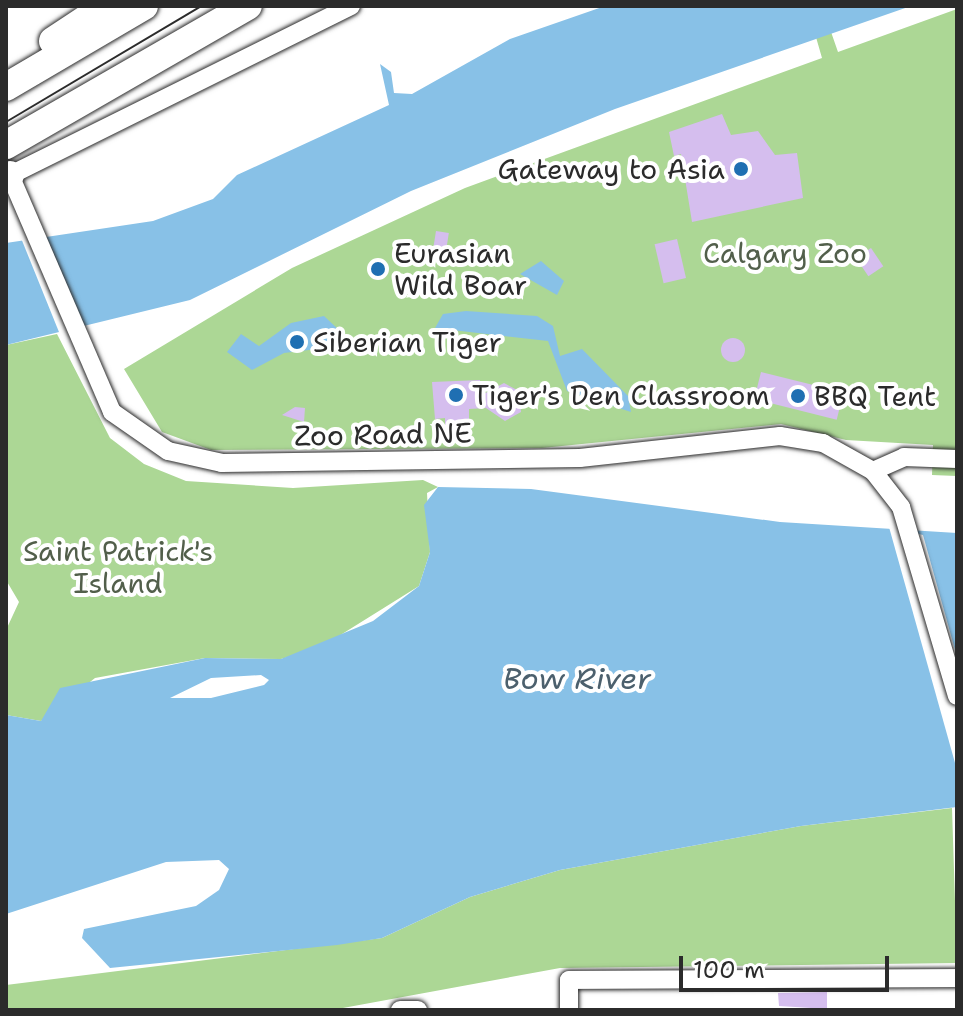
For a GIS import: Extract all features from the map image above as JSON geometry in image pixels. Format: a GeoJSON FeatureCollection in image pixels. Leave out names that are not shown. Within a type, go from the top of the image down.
{"type":"FeatureCollection","features":[{"type":"Feature","properties":{"kind":"highway"},"geometry":{"type":"LineString","coordinates":[[6,68],[106,6]]}},
{"type":"Feature","properties":{"kind":"highway"},"geometry":{"type":"LineString","coordinates":[[6,87],[144,6]]}},
{"type":"Feature","properties":{"kind":"highway"},"geometry":{"type":"LineString","coordinates":[[6,145],[248,6]]}},
{"type":"Feature","properties":{"kind":"street"},"geometry":{"type":"LineString","coordinates":[[11,182],[351,6]]}},
{"type":"Feature","properties":{"kind":"street","name":"Zoo Road NE"},"geometry":{"type":"LineString","coordinates":[[11,182],[103,400],[126,425],[199,461],[580,458],[780,436],[823,443],[873,471],[901,507],[957,696]]}},
{"type":"Feature","properties":{"kind":"street"},"geometry":{"type":"LineString","coordinates":[[873,471],[904,457],[957,459]]}},
{"type":"Feature","properties":{"kind":"street"},"geometry":{"type":"LineString","coordinates":[[569,1010],[569,980],[957,978]]}},
{"type":"Feature","properties":{"kind":"green space","name":"Calgary Zoo"},"geometry":{"type":"Polygon","coordinates":[[[807,6],[822,6],[838,52],[957,9],[957,476],[932,475],[933,445],[846,440],[781,424],[542,448],[211,450],[162,432],[124,369],[292,268],[465,188],[822,58],[807,6]]]}},
{"type":"Feature","properties":{"kind":"green space","name":"Saint Patrick's Island"},"geometry":{"type":"Polygon","coordinates":[[[57,334],[110,438],[144,464],[186,481],[293,488],[423,480],[438,487],[427,493],[430,552],[419,586],[318,649],[281,659],[205,658],[95,678],[41,721],[6,715],[6,630],[19,602],[6,580],[6,345],[57,334]]]}},
{"type":"Feature","properties":{"kind":"green space"},"geometry":{"type":"Polygon","coordinates":[[[952,808],[957,963],[560,968],[332,1010],[6,1010],[6,985],[382,938],[470,897],[560,870],[801,826],[952,808]]]}},
{"type":"Feature","properties":{"kind":"water"},"geometry":{"type":"Polygon","coordinates":[[[605,6],[911,6],[615,109],[411,191],[190,300],[6,345],[6,243],[153,221],[213,199],[237,175],[389,105],[380,64],[391,72],[394,93],[412,94],[510,39],[605,6]]]}},
{"type":"Feature","properties":{"kind":"water"},"geometry":{"type":"Polygon","coordinates":[[[541,261],[564,281],[557,295],[520,274],[541,261]]]}},
{"type":"Feature","properties":{"kind":"water"},"geometry":{"type":"Polygon","coordinates":[[[466,311],[537,316],[553,326],[560,356],[582,349],[628,396],[631,412],[567,391],[548,341],[435,328],[443,314],[466,311]]]}},
{"type":"Feature","properties":{"kind":"water"},"geometry":{"type":"Polygon","coordinates":[[[324,316],[340,331],[334,347],[284,353],[252,370],[227,352],[241,334],[259,346],[291,323],[324,316]]]}},
{"type":"Feature","properties":{"kind":"water","name":"Bow River"},"geometry":{"type":"Polygon","coordinates":[[[438,487],[531,489],[780,522],[957,533],[957,807],[801,826],[560,870],[470,897],[382,938],[337,945],[110,968],[82,938],[84,929],[196,906],[219,890],[229,869],[219,860],[166,862],[6,914],[6,715],[41,721],[60,688],[205,658],[281,659],[373,621],[419,586],[430,552],[424,505],[438,487]],[[261,675],[211,678],[170,698],[211,698],[264,685],[269,680],[261,675]]]}},
{"type":"Feature","properties":{"kind":"pier"},"geometry":{"type":"Polygon","coordinates":[[[46,236],[86,332],[61,337],[21,238],[46,236]]]}},
{"type":"Feature","properties":{"kind":"pier"},"geometry":{"type":"Polygon","coordinates":[[[889,527],[923,535],[957,657],[957,770],[889,527]]]}},
{"type":"Feature","properties":{"kind":"building","name":"Gateway to Asia"},"geometry":{"type":"Polygon","coordinates":[[[722,114],[731,135],[758,131],[775,155],[797,153],[803,198],[692,222],[681,154],[674,156],[669,132],[722,114]]]}},
{"type":"Feature","properties":{"kind":"building"},"geometry":{"type":"Polygon","coordinates":[[[436,231],[449,233],[446,252],[433,250],[436,231]]]}},
{"type":"Feature","properties":{"kind":"building"},"geometry":{"type":"Polygon","coordinates":[[[677,239],[686,278],[664,283],[655,244],[677,239]]]}},
{"type":"Feature","properties":{"kind":"building"},"geometry":{"type":"Polygon","coordinates":[[[871,248],[883,266],[868,276],[856,258],[871,248]]]}},
{"type":"Feature","properties":{"kind":"building"},"geometry":{"type":"Polygon","coordinates":[[[733,338],[742,341],[745,350],[742,359],[733,362],[724,359],[721,350],[724,341],[733,338]]]}},
{"type":"Feature","properties":{"kind":"building","name":"BBQ Tent"},"geometry":{"type":"Polygon","coordinates":[[[761,372],[843,393],[837,420],[754,399],[761,372]]]}},
{"type":"Feature","properties":{"kind":"building"},"geometry":{"type":"Polygon","coordinates":[[[480,380],[480,396],[504,383],[519,391],[521,412],[505,421],[486,408],[469,409],[469,427],[445,427],[445,418],[435,419],[432,382],[480,380]]]}},
{"type":"Feature","properties":{"kind":"building"},"geometry":{"type":"Polygon","coordinates":[[[295,407],[305,408],[304,422],[282,415],[295,407]]]}},
{"type":"Feature","properties":{"kind":"building"},"geometry":{"type":"Polygon","coordinates":[[[827,992],[827,1009],[779,1006],[778,993],[827,992]]]}},
{"type":"Feature","properties":{"kind":"tram line"},"geometry":{"type":"LineString","coordinates":[[6,122],[201,6]]}},
{"type":"Feature","properties":{"kind":"place","name":"Gateway to Asia"},"geometry":{"type":"Point","coordinates":[741,169]}},
{"type":"Feature","properties":{"kind":"place","name":"Eurasian Wild Boar"},"geometry":{"type":"Point","coordinates":[378,269]}},
{"type":"Feature","properties":{"kind":"place","name":"Siberian Tiger"},"geometry":{"type":"Point","coordinates":[297,342]}},
{"type":"Feature","properties":{"kind":"place","name":"Tiger's Den Classroom"},"geometry":{"type":"Point","coordinates":[456,395]}},
{"type":"Feature","properties":{"kind":"place","name":"BBQ Tent"},"geometry":{"type":"Point","coordinates":[798,396]}}]}
